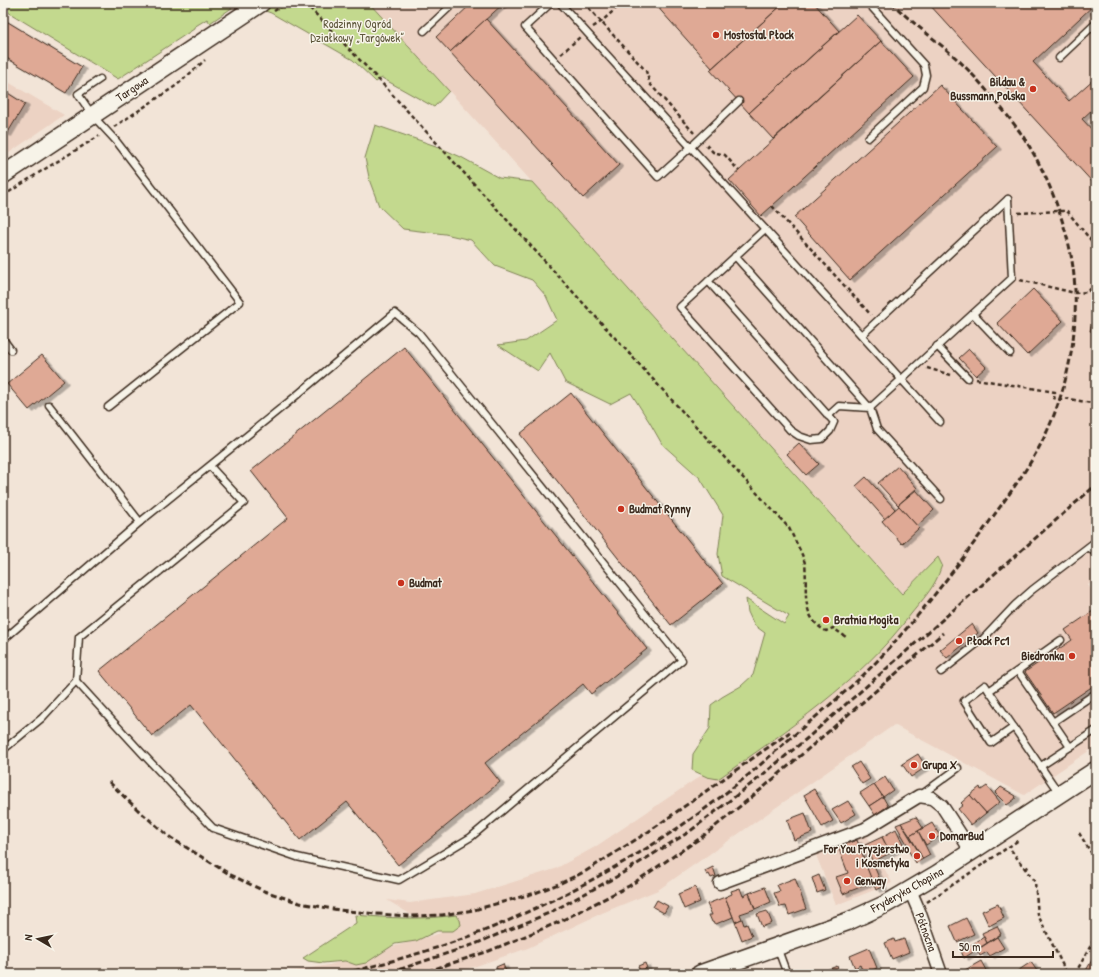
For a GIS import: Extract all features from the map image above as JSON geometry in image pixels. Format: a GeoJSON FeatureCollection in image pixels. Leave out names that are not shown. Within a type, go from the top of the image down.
{"type":"FeatureCollection","features":[{"type":"Feature","properties":{"kind":"street","name":"Targowa"},"geometry":{"type":"LineString","coordinates":[[3,175],[93,116],[266,8]]}},
{"type":"Feature","properties":{"kind":"street","name":"Fryderyka Chopina"},"geometry":{"type":"LineString","coordinates":[[700,974],[718,971],[777,947],[849,921],[886,904],[938,874],[1096,770]]}},
{"type":"Feature","properties":{"kind":"street"},"geometry":{"type":"LineString","coordinates":[[720,883],[865,830],[919,796],[932,798],[942,806],[971,852]]}},
{"type":"Feature","properties":{"kind":"street","name":"Północna"},"geometry":{"type":"LineString","coordinates":[[910,890],[941,974]]}},
{"type":"Feature","properties":{"kind":"lane"},"geometry":{"type":"LineString","coordinates":[[424,31],[454,3]]}},
{"type":"Feature","properties":{"kind":"lane"},"geometry":{"type":"LineString","coordinates":[[551,3],[524,27],[658,177],[739,101]]}},
{"type":"Feature","properties":{"kind":"lane"},"geometry":{"type":"LineString","coordinates":[[560,3],[940,422]]}},
{"type":"Feature","properties":{"kind":"lane"},"geometry":{"type":"LineString","coordinates":[[868,3],[924,65],[926,75],[923,87],[868,138]]}},
{"type":"Feature","properties":{"kind":"lane"},"geometry":{"type":"LineString","coordinates":[[1059,58],[1096,23]]}},
{"type":"Feature","properties":{"kind":"lane"},"geometry":{"type":"LineString","coordinates":[[100,79],[78,94],[93,116],[117,142],[240,302],[108,407]]}},
{"type":"Feature","properties":{"kind":"lane"},"geometry":{"type":"LineString","coordinates":[[828,416],[838,406],[870,408],[1012,278],[1008,199],[862,335]]}},
{"type":"Feature","properties":{"kind":"lane"},"geometry":{"type":"LineString","coordinates":[[708,281],[834,422],[830,431],[822,439],[811,440],[790,430],[680,307],[708,281],[735,256],[765,229]]}},
{"type":"Feature","properties":{"kind":"lane"},"geometry":{"type":"LineString","coordinates":[[735,256],[870,408],[877,429],[942,499]]}},
{"type":"Feature","properties":{"kind":"lane"},"geometry":{"type":"LineString","coordinates":[[3,640],[140,522],[291,400],[395,313],[419,333],[682,660],[471,837],[399,880],[296,857],[213,828],[76,681]]}},
{"type":"Feature","properties":{"kind":"lane"},"geometry":{"type":"LineString","coordinates":[[973,314],[1010,353]]}},
{"type":"Feature","properties":{"kind":"lane"},"geometry":{"type":"LineString","coordinates":[[3,340],[11,350]]}},
{"type":"Feature","properties":{"kind":"lane"},"geometry":{"type":"LineString","coordinates":[[937,346],[968,378]]}},
{"type":"Feature","properties":{"kind":"lane"},"geometry":{"type":"LineString","coordinates":[[49,405],[140,522]]}},
{"type":"Feature","properties":{"kind":"lane"},"geometry":{"type":"LineString","coordinates":[[3,750],[42,718],[76,681],[79,637],[244,503],[210,466]]}},
{"type":"Feature","properties":{"kind":"lane"},"geometry":{"type":"LineString","coordinates":[[940,672],[983,639],[1015,605],[1032,590],[1096,541]]}},
{"type":"Feature","properties":{"kind":"lane"},"geometry":{"type":"LineString","coordinates":[[1090,547],[1096,554]]}},
{"type":"Feature","properties":{"kind":"lane"},"geometry":{"type":"LineString","coordinates":[[989,691],[1061,640]]}},
{"type":"Feature","properties":{"kind":"lane"},"geometry":{"type":"LineString","coordinates":[[1018,670],[1070,747]]}},
{"type":"Feature","properties":{"kind":"lane"},"geometry":{"type":"LineString","coordinates":[[1014,727],[991,743],[964,701],[985,685],[1041,766],[1060,795]]}},
{"type":"Feature","properties":{"kind":"lane"},"geometry":{"type":"LineString","coordinates":[[1053,722],[1096,693]]}},
{"type":"Feature","properties":{"kind":"lane"},"geometry":{"type":"LineString","coordinates":[[1041,766],[1096,730]]}},
{"type":"Feature","properties":{"kind":"lane"},"geometry":{"type":"LineString","coordinates":[[919,796],[958,768]]}},
{"type":"Feature","properties":{"kind":"lane"},"geometry":{"type":"LineString","coordinates":[[777,947],[787,974]]}},
{"type":"Feature","properties":{"kind":"path"},"geometry":{"type":"LineString","coordinates":[[266,8],[287,3]]}},
{"type":"Feature","properties":{"kind":"path"},"geometry":{"type":"LineString","coordinates":[[305,3],[379,80],[789,528],[805,563],[806,601],[809,615],[820,628],[826,631],[833,628],[846,637]]}},
{"type":"Feature","properties":{"kind":"path"},"geometry":{"type":"LineString","coordinates":[[584,3],[646,70],[650,84],[700,139],[713,152],[725,155],[739,171]]}},
{"type":"Feature","properties":{"kind":"path"},"geometry":{"type":"LineString","coordinates":[[3,196],[177,86],[207,58]]}},
{"type":"Feature","properties":{"kind":"path"},"geometry":{"type":"LineString","coordinates":[[772,206],[877,321]]}},
{"type":"Feature","properties":{"kind":"path"},"geometry":{"type":"LineString","coordinates":[[1009,214],[1066,211],[1096,248]]}},
{"type":"Feature","properties":{"kind":"path"},"geometry":{"type":"LineString","coordinates":[[1012,278],[1075,293],[1088,292],[1094,284],[1096,275]]}},
{"type":"Feature","properties":{"kind":"path"},"geometry":{"type":"LineString","coordinates":[[917,365],[955,376],[1055,392],[1054,398],[1060,400],[1064,398],[1096,404]]}},
{"type":"Feature","properties":{"kind":"path"},"geometry":{"type":"LineString","coordinates":[[1079,833],[1096,858]]}},
{"type":"Feature","properties":{"kind":"path"},"geometry":{"type":"LineString","coordinates":[[1011,850],[1035,882],[1038,915],[1067,974]]}},
{"type":"Feature","properties":{"kind":"path"},"geometry":{"type":"LineString","coordinates":[[1025,869],[1030,866]]}},
{"type":"Feature","properties":{"kind":"path"},"geometry":{"type":"LineString","coordinates":[[1075,974],[1096,936]]}},
{"type":"Feature","properties":{"kind":"shaded area"},"geometry":{"type":"Polygon","coordinates":[[[369,3],[1096,3],[1096,578],[1088,585],[1096,596],[1096,746],[1024,795],[894,725],[658,890],[602,913],[528,948],[453,974],[280,974],[329,965],[441,933],[387,900],[410,903],[475,894],[555,869],[595,847],[797,711],[903,594],[369,3]]]}},
{"type":"Feature","properties":{"kind":"shaded area"},"geometry":{"type":"Polygon","coordinates":[[[3,79],[64,115],[3,157],[3,79]]]}},
{"type":"Feature","properties":{"kind":"shaded area"},"geometry":{"type":"Polygon","coordinates":[[[867,836],[892,883],[836,905],[816,855],[867,836]]]}},
{"type":"Feature","properties":{"kind":"green space"},"geometry":{"type":"Polygon","coordinates":[[[3,3],[239,3],[210,23],[207,19],[194,27],[194,29],[118,79],[3,9],[3,3]]]}},
{"type":"Feature","properties":{"kind":"green space","name":"Rodzinny Ogród Działkowy „Targówek”"},"geometry":{"type":"Polygon","coordinates":[[[243,3],[369,3],[449,91],[434,107],[382,78],[376,82],[353,60],[271,13],[243,3]]]}},
{"type":"Feature","properties":{"kind":"green space"},"geometry":{"type":"Polygon","coordinates":[[[375,125],[436,146],[461,157],[499,178],[532,182],[902,594],[938,557],[942,565],[933,586],[891,639],[869,662],[821,704],[718,779],[707,777],[692,770],[693,754],[710,728],[711,705],[741,686],[753,675],[765,633],[754,625],[748,612],[746,599],[784,624],[789,616],[722,576],[718,554],[723,515],[700,478],[662,444],[631,393],[610,404],[565,382],[550,353],[538,371],[498,345],[526,341],[557,320],[546,296],[532,280],[495,266],[471,240],[445,234],[403,229],[379,206],[370,182],[365,158],[375,125]]]}},
{"type":"Feature","properties":{"kind":"green space"},"geometry":{"type":"Polygon","coordinates":[[[355,915],[431,918],[456,915],[460,920],[461,925],[453,931],[437,931],[416,941],[395,944],[366,963],[356,965],[345,961],[323,963],[308,961],[303,958],[356,923],[355,915]]]}},
{"type":"Feature","properties":{"kind":"building"},"geometry":{"type":"Polygon","coordinates":[[[472,3],[504,3],[450,52],[436,37],[472,3]]]}},
{"type":"Feature","properties":{"kind":"building","name":"Mostostal Płock"},"geometry":{"type":"Polygon","coordinates":[[[654,3],[784,3],[712,68],[654,3]]]}},
{"type":"Feature","properties":{"kind":"building"},"geometry":{"type":"Polygon","coordinates":[[[784,3],[814,3],[839,31],[749,113],[710,70],[784,3]]]}},
{"type":"Feature","properties":{"kind":"building","name":"Bildau & Bussmann Polska"},"geometry":{"type":"Polygon","coordinates":[[[928,3],[1096,3],[1033,62],[1069,101],[1096,77],[1096,106],[1082,119],[1096,134],[1096,186],[928,3]]]}},
{"type":"Feature","properties":{"kind":"building"},"geometry":{"type":"Polygon","coordinates":[[[857,15],[881,41],[773,139],[749,113],[857,15]]]}},
{"type":"Feature","properties":{"kind":"building"},"geometry":{"type":"Polygon","coordinates":[[[3,19],[82,67],[66,93],[3,56],[3,19]]]}},
{"type":"Feature","properties":{"kind":"building"},"geometry":{"type":"Polygon","coordinates":[[[486,19],[619,165],[583,198],[450,52],[486,19]]]}},
{"type":"Feature","properties":{"kind":"building"},"geometry":{"type":"Polygon","coordinates":[[[881,41],[914,77],[761,216],[729,180],[881,41]]]}},
{"type":"Feature","properties":{"kind":"building"},"geometry":{"type":"Polygon","coordinates":[[[940,85],[997,147],[850,280],[794,217],[940,85]]]}},
{"type":"Feature","properties":{"kind":"building"},"geometry":{"type":"Polygon","coordinates":[[[3,90],[25,104],[7,134],[3,132],[3,90]]]}},
{"type":"Feature","properties":{"kind":"building"},"geometry":{"type":"Polygon","coordinates":[[[1033,289],[1063,321],[1027,355],[997,323],[1033,289]]]}},
{"type":"Feature","properties":{"kind":"building"},"geometry":{"type":"Polygon","coordinates":[[[1096,309],[1096,332],[1090,331],[1096,309]]]}},
{"type":"Feature","properties":{"kind":"building","name":"Budmat"},"geometry":{"type":"Polygon","coordinates":[[[404,347],[647,649],[591,694],[583,684],[485,763],[500,782],[398,865],[347,802],[300,840],[191,705],[152,736],[99,671],[288,518],[251,471],[404,347]]]}},
{"type":"Feature","properties":{"kind":"building"},"geometry":{"type":"Polygon","coordinates":[[[969,349],[986,367],[976,376],[959,358],[969,349]]]}},
{"type":"Feature","properties":{"kind":"building"},"geometry":{"type":"Polygon","coordinates":[[[42,355],[64,381],[29,410],[7,384],[42,355]]]}},
{"type":"Feature","properties":{"kind":"building","name":"Budmat Rynny"},"geometry":{"type":"Polygon","coordinates":[[[571,393],[723,584],[671,625],[520,434],[571,393]]]}},
{"type":"Feature","properties":{"kind":"building"},"geometry":{"type":"Polygon","coordinates":[[[799,443],[819,464],[806,475],[787,454],[799,443]]]}},
{"type":"Feature","properties":{"kind":"building"},"geometry":{"type":"Polygon","coordinates":[[[898,466],[917,488],[898,505],[878,483],[898,466]]]}},
{"type":"Feature","properties":{"kind":"building"},"geometry":{"type":"Polygon","coordinates":[[[866,477],[895,509],[885,519],[856,486],[866,477]]]}},
{"type":"Feature","properties":{"kind":"building"},"geometry":{"type":"Polygon","coordinates":[[[916,490],[934,510],[917,526],[898,505],[916,490]]]}},
{"type":"Feature","properties":{"kind":"building"},"geometry":{"type":"Polygon","coordinates":[[[899,506],[919,528],[902,544],[882,521],[899,506]]]}},
{"type":"Feature","properties":{"kind":"building","name":"Biedronka"},"geometry":{"type":"Polygon","coordinates":[[[1096,609],[1096,684],[1053,713],[1025,672],[1072,640],[1065,630],[1096,609]]]}},
{"type":"Feature","properties":{"kind":"building","name":"Płock Pc1"},"geometry":{"type":"Polygon","coordinates":[[[972,624],[978,633],[947,658],[940,650],[972,624]]]}},
{"type":"Feature","properties":{"kind":"building","name":"Grupa X"},"geometry":{"type":"Polygon","coordinates":[[[918,754],[926,767],[911,777],[902,764],[918,754]]]}},
{"type":"Feature","properties":{"kind":"building"},"geometry":{"type":"Polygon","coordinates":[[[859,762],[870,779],[862,784],[851,767],[859,762]]]}},
{"type":"Feature","properties":{"kind":"building"},"geometry":{"type":"Polygon","coordinates":[[[885,777],[893,790],[883,797],[874,784],[885,777]]]}},
{"type":"Feature","properties":{"kind":"building"},"geometry":{"type":"Polygon","coordinates":[[[874,784],[883,797],[869,806],[860,793],[874,784]]]}},
{"type":"Feature","properties":{"kind":"building"},"geometry":{"type":"Polygon","coordinates":[[[987,786],[1000,802],[986,813],[970,795],[980,787],[981,790],[987,786]]]}},
{"type":"Feature","properties":{"kind":"building"},"geometry":{"type":"Polygon","coordinates":[[[1001,787],[1016,796],[1015,799],[1007,805],[995,793],[1001,787]]]}},
{"type":"Feature","properties":{"kind":"building"},"geometry":{"type":"Polygon","coordinates":[[[814,789],[833,821],[822,827],[804,795],[814,789]]]}},
{"type":"Feature","properties":{"kind":"building"},"geometry":{"type":"Polygon","coordinates":[[[970,795],[986,813],[971,825],[958,809],[963,805],[961,803],[970,795]]]}},
{"type":"Feature","properties":{"kind":"building"},"geometry":{"type":"Polygon","coordinates":[[[883,797],[888,806],[875,815],[869,806],[883,797]]]}},
{"type":"Feature","properties":{"kind":"building"},"geometry":{"type":"Polygon","coordinates":[[[848,801],[856,814],[841,823],[832,810],[848,801]]]}},
{"type":"Feature","properties":{"kind":"building"},"geometry":{"type":"Polygon","coordinates":[[[805,813],[812,833],[794,840],[787,820],[805,813]]]}},
{"type":"Feature","properties":{"kind":"building"},"geometry":{"type":"Polygon","coordinates":[[[916,817],[923,828],[910,836],[901,823],[916,817]]]}},
{"type":"Feature","properties":{"kind":"building"},"geometry":{"type":"Polygon","coordinates":[[[901,823],[923,859],[916,863],[908,850],[910,849],[896,825],[901,823]]]}},
{"type":"Feature","properties":{"kind":"building"},"geometry":{"type":"Polygon","coordinates":[[[932,823],[940,836],[926,845],[918,831],[932,823]]]}},
{"type":"Feature","properties":{"kind":"building"},"geometry":{"type":"Polygon","coordinates":[[[896,829],[904,846],[890,853],[882,837],[896,829]]]}},
{"type":"Feature","properties":{"kind":"building"},"geometry":{"type":"Polygon","coordinates":[[[918,831],[930,855],[923,859],[910,836],[918,831]]]}},
{"type":"Feature","properties":{"kind":"building"},"geometry":{"type":"Polygon","coordinates":[[[882,837],[890,853],[873,862],[865,845],[882,837]]]}},
{"type":"Feature","properties":{"kind":"building"},"geometry":{"type":"Polygon","coordinates":[[[857,840],[873,882],[843,894],[836,877],[848,873],[838,847],[857,840]]]}},
{"type":"Feature","properties":{"kind":"building"},"geometry":{"type":"Polygon","coordinates":[[[874,866],[883,887],[876,890],[867,868],[874,866]]]}},
{"type":"Feature","properties":{"kind":"building"},"geometry":{"type":"Polygon","coordinates":[[[713,867],[716,876],[711,878],[705,871],[713,867]]]}},
{"type":"Feature","properties":{"kind":"building"},"geometry":{"type":"Polygon","coordinates":[[[819,875],[825,890],[817,893],[812,878],[819,875]]]}},
{"type":"Feature","properties":{"kind":"building"},"geometry":{"type":"Polygon","coordinates":[[[795,878],[806,909],[789,915],[786,906],[780,907],[774,893],[780,891],[777,885],[795,878]]]}},
{"type":"Feature","properties":{"kind":"building"},"geometry":{"type":"Polygon","coordinates":[[[695,887],[700,902],[684,909],[678,894],[695,887]]]}},
{"type":"Feature","properties":{"kind":"building"},"geometry":{"type":"Polygon","coordinates":[[[765,887],[771,902],[755,909],[749,893],[765,887]]]}},
{"type":"Feature","properties":{"kind":"building"},"geometry":{"type":"Polygon","coordinates":[[[740,888],[743,896],[749,893],[755,909],[740,914],[742,919],[735,922],[725,897],[732,894],[731,891],[740,888]]]}},
{"type":"Feature","properties":{"kind":"building"},"geometry":{"type":"Polygon","coordinates":[[[725,897],[733,917],[716,924],[712,922],[709,915],[712,915],[707,904],[725,897]]]}},
{"type":"Feature","properties":{"kind":"building"},"geometry":{"type":"Polygon","coordinates":[[[657,900],[668,906],[664,913],[653,907],[657,900]]]}},
{"type":"Feature","properties":{"kind":"building"},"geometry":{"type":"Polygon","coordinates":[[[998,904],[1004,918],[989,926],[982,911],[998,904]]]}},
{"type":"Feature","properties":{"kind":"building"},"geometry":{"type":"Polygon","coordinates":[[[767,911],[772,923],[762,927],[757,914],[767,911]]]}},
{"type":"Feature","properties":{"kind":"building"},"geometry":{"type":"Polygon","coordinates":[[[966,918],[974,934],[957,942],[950,926],[966,918]]]}},
{"type":"Feature","properties":{"kind":"building"},"geometry":{"type":"Polygon","coordinates":[[[742,919],[744,925],[747,924],[752,936],[742,940],[735,922],[742,919]]]}},
{"type":"Feature","properties":{"kind":"building"},"geometry":{"type":"Polygon","coordinates":[[[997,926],[1001,934],[987,943],[982,933],[997,926]]]}},
{"type":"Feature","properties":{"kind":"building"},"geometry":{"type":"Polygon","coordinates":[[[984,937],[987,943],[964,958],[961,951],[984,937]]]}},
{"type":"Feature","properties":{"kind":"building"},"geometry":{"type":"Polygon","coordinates":[[[997,937],[1004,948],[990,956],[987,952],[980,956],[977,950],[997,937]]]}},
{"type":"Feature","properties":{"kind":"building"},"geometry":{"type":"Polygon","coordinates":[[[894,939],[895,942],[904,939],[909,952],[892,959],[885,943],[894,939]]]}},
{"type":"Feature","properties":{"kind":"building"},"geometry":{"type":"Polygon","coordinates":[[[869,948],[877,968],[864,974],[860,965],[855,968],[850,956],[869,948]]]}},
{"type":"Feature","properties":{"kind":"building"},"geometry":{"type":"Polygon","coordinates":[[[1096,953],[1096,974],[1084,974],[1096,953]]]}},
{"type":"Feature","properties":{"kind":"building"},"geometry":{"type":"Polygon","coordinates":[[[981,961],[988,974],[967,974],[965,970],[981,961]]]}},
{"type":"Feature","properties":{"kind":"building"},"geometry":{"type":"Polygon","coordinates":[[[1031,962],[1037,971],[1033,974],[1013,974],[1031,962]]]}},
{"type":"Feature","properties":{"kind":"building"},"geometry":{"type":"Polygon","coordinates":[[[645,963],[647,968],[640,971],[638,966],[645,963]]]}},
{"type":"Feature","properties":{"kind":"building"},"geometry":{"type":"Polygon","coordinates":[[[503,964],[507,974],[499,974],[496,967],[503,964]]]}},
{"type":"Feature","properties":{"kind":"building"},"geometry":{"type":"Polygon","coordinates":[[[837,966],[840,974],[825,974],[824,971],[837,966]]]}},
{"type":"Feature","properties":{"kind":"railway"},"geometry":{"type":"LineString","coordinates":[[354,971],[466,938],[541,906],[594,879],[636,855],[683,825],[713,803],[841,696],[870,669],[921,611],[960,562],[1028,467],[1043,441],[1058,405],[1065,382],[1074,336],[1075,288],[1073,264],[1060,213],[1043,171],[1036,158],[1020,132],[994,99],[961,63],[892,3]]}},
{"type":"Feature","properties":{"kind":"railway"},"geometry":{"type":"LineString","coordinates":[[382,974],[475,944],[549,913],[616,877],[689,832],[805,740],[1096,485]]}},
{"type":"Feature","properties":{"kind":"railway"},"geometry":{"type":"LineString","coordinates":[[419,974],[489,951],[559,922],[629,886],[702,837],[764,787],[943,633]]}},
{"type":"Feature","properties":{"kind":"railway"},"geometry":{"type":"LineString","coordinates":[[109,782],[138,810],[171,838],[231,875],[264,891],[300,903],[339,910],[411,916],[442,915],[474,910],[535,893],[586,871],[648,832],[790,732]]}},
{"type":"Feature","properties":{"kind":"place","name":"Mostostal Płock"},"geometry":{"type":"Point","coordinates":[716,35]}},
{"type":"Feature","properties":{"kind":"place","name":"Bildau & Bussmann Polska"},"geometry":{"type":"Point","coordinates":[1033,89]}},
{"type":"Feature","properties":{"kind":"place","name":"Budmat Rynny"},"geometry":{"type":"Point","coordinates":[621,509]}},
{"type":"Feature","properties":{"kind":"place","name":"Budmat"},"geometry":{"type":"Point","coordinates":[401,583]}},
{"type":"Feature","properties":{"kind":"place","name":"Bratnia Mogiła"},"geometry":{"type":"Point","coordinates":[826,620]}},
{"type":"Feature","properties":{"kind":"place","name":"Płock Pc1"},"geometry":{"type":"Point","coordinates":[959,641]}},
{"type":"Feature","properties":{"kind":"place","name":"Biedronka"},"geometry":{"type":"Point","coordinates":[1072,656]}},
{"type":"Feature","properties":{"kind":"place","name":"Grupa X"},"geometry":{"type":"Point","coordinates":[914,765]}},
{"type":"Feature","properties":{"kind":"place","name":"DomarBud"},"geometry":{"type":"Point","coordinates":[932,836]}},
{"type":"Feature","properties":{"kind":"place","name":"For You Fryzjerstwo i Kosmetyka"},"geometry":{"type":"Point","coordinates":[917,856]}},
{"type":"Feature","properties":{"kind":"place","name":"Genway"},"geometry":{"type":"Point","coordinates":[847,881]}}]}
